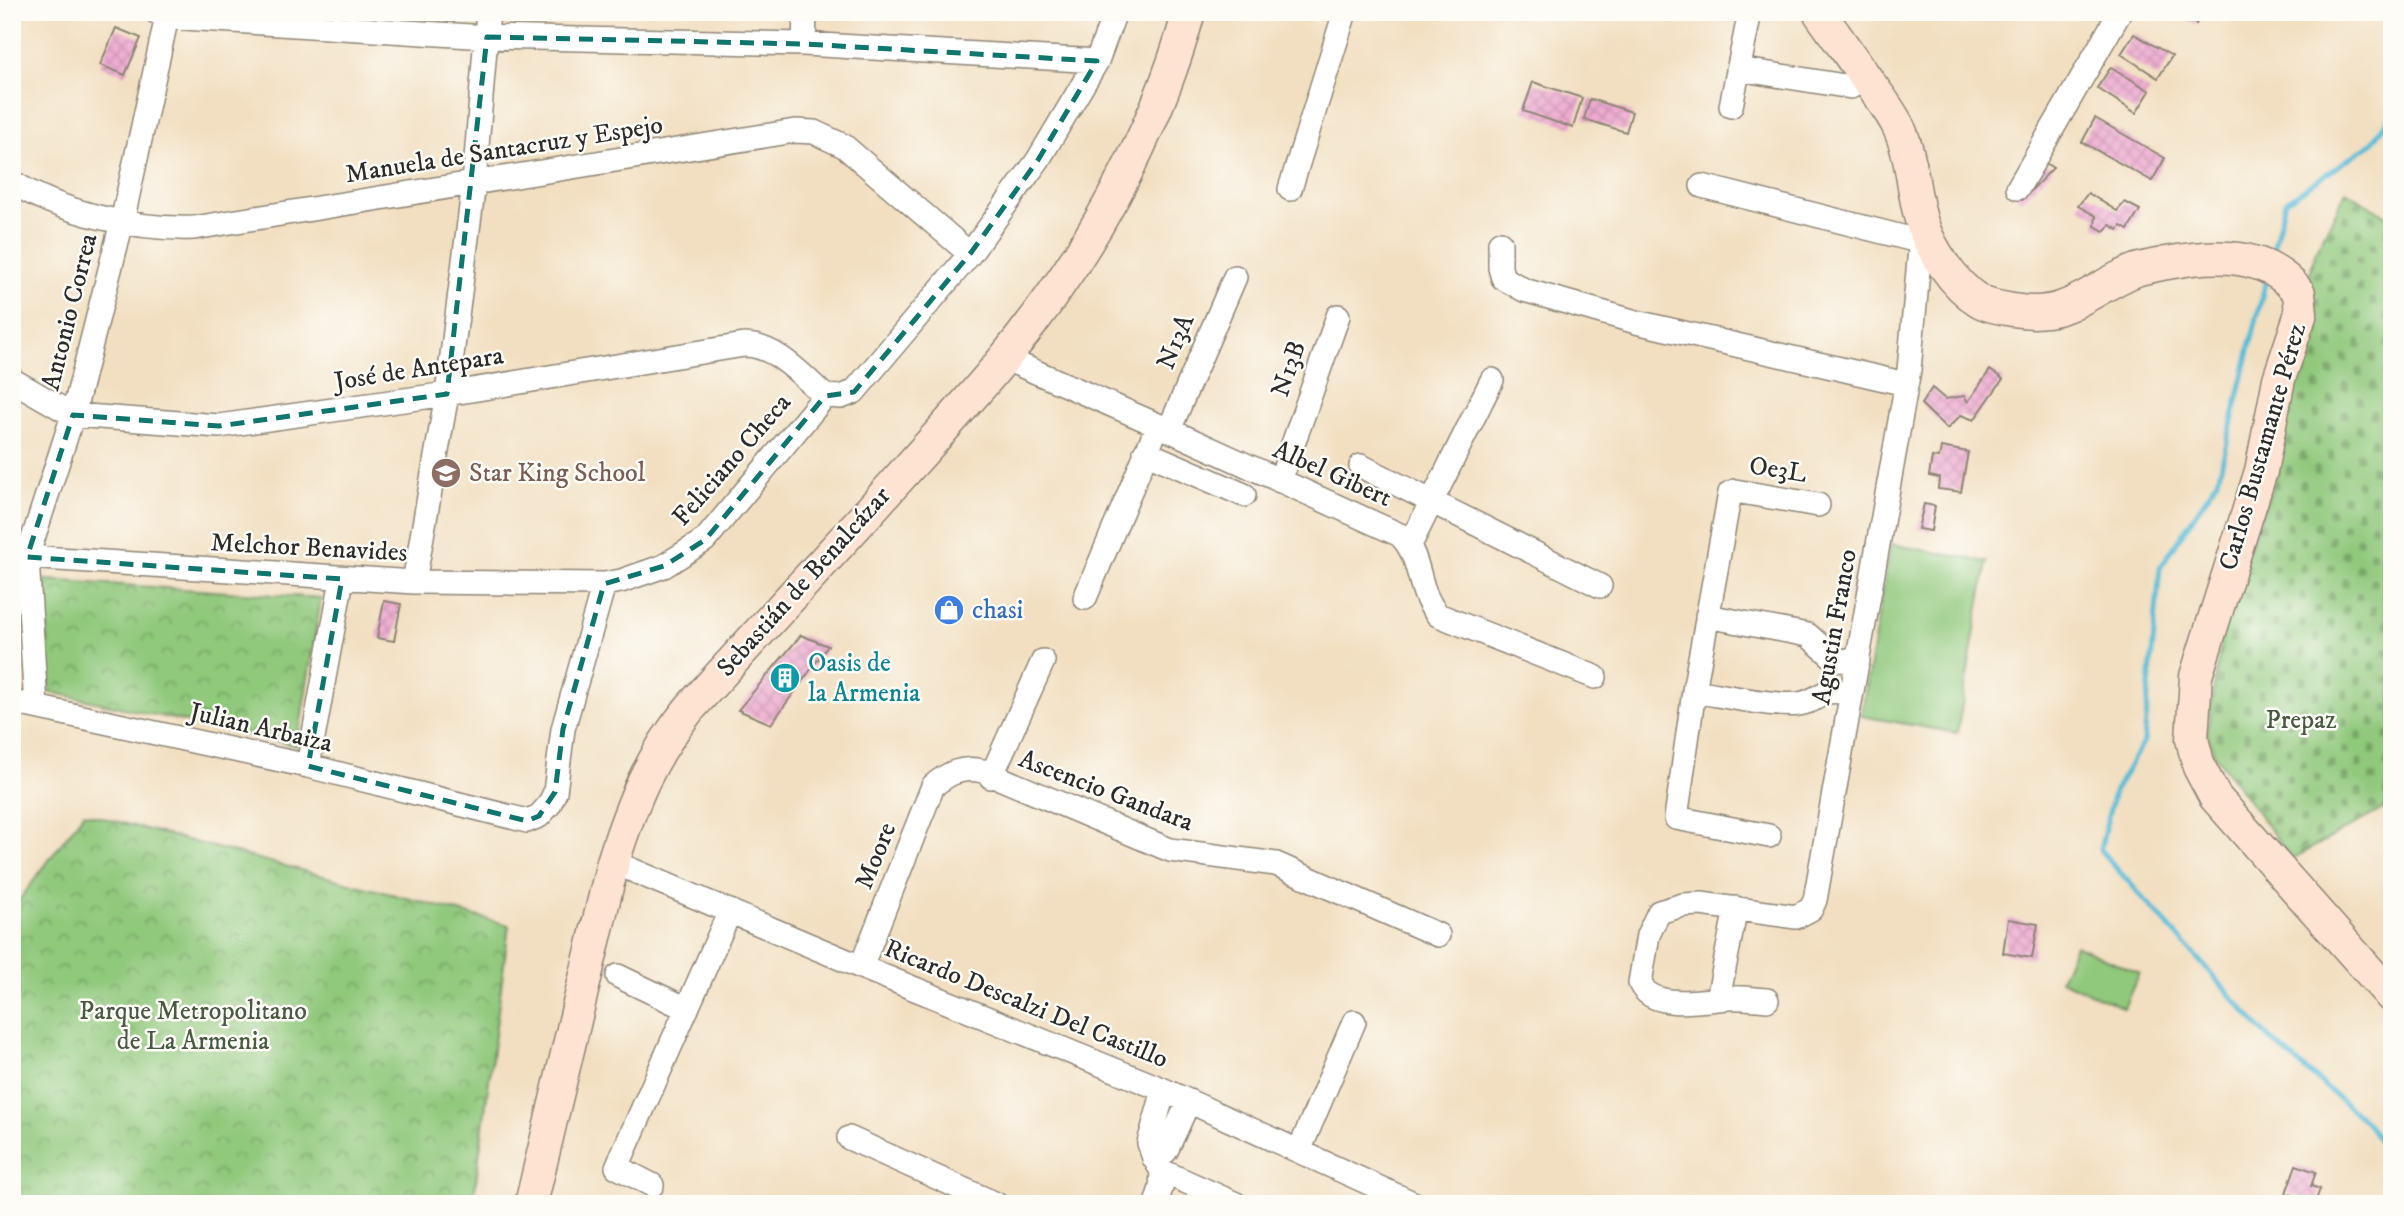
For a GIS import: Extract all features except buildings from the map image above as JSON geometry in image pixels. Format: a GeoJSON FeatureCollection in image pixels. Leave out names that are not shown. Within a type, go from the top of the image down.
{"type":"FeatureCollection","features":[{"type":"Feature","properties":{"kind":"street"},"geometry":{"type":"LineString","coordinates":[[414,582],[447,394],[474,183],[488,12]]}},
{"type":"Feature","properties":{"kind":"street"},"geometry":{"type":"LineString","coordinates":[[804,44],[805,12]]}},
{"type":"Feature","properties":{"kind":"street","name":"Feliciano Checa"},"geometry":{"type":"LineString","coordinates":[[604,584],[664,566],[705,540],[825,396],[841,397],[854,392],[970,254],[1038,160],[1097,61],[1115,12]]}},
{"type":"Feature","properties":{"kind":"street","name":"Sebastián de Benalcázar"},"geometry":{"type":"LineString","coordinates":[[531,1204],[613,862],[628,814],[648,769],[667,737],[690,708],[957,414],[1004,358],[1070,267],[1113,197],[1154,116],[1172,71],[1189,12]]}},
{"type":"Feature","properties":{"kind":"street"},"geometry":{"type":"LineString","coordinates":[[1290,189],[1345,12]]}},
{"type":"Feature","properties":{"kind":"street"},"geometry":{"type":"LineString","coordinates":[[1731,106],[1750,12]]}},
{"type":"Feature","properties":{"kind":"street","name":"Carlos Bustamante Pérez"},"geometry":{"type":"LineString","coordinates":[[1819,12],[1898,126],[1908,152],[1922,233],[1962,288],[1980,301],[2030,313],[2059,310],[2139,269],[2183,260],[2232,257],[2268,267],[2295,288],[2301,297],[2301,313],[2279,379],[2261,471],[2196,676],[2192,739],[2199,767],[2215,797],[2392,997]]}},
{"type":"Feature","properties":{"kind":"street"},"geometry":{"type":"LineString","coordinates":[[2018,188],[2120,12]]}},
{"type":"Feature","properties":{"kind":"street"},"geometry":{"type":"LineString","coordinates":[[163,14],[487,37],[804,44],[1097,61]]}},
{"type":"Feature","properties":{"kind":"street","name":"Antonio Correa"},"geometry":{"type":"LineString","coordinates":[[36,707],[20,555],[73,415],[122,222],[163,14]]}},
{"type":"Feature","properties":{"kind":"street"},"geometry":{"type":"LineString","coordinates":[[1738,69],[1851,87]]}},
{"type":"Feature","properties":{"kind":"street","name":"Manuela de Santacruz y Espejo"},"geometry":{"type":"LineString","coordinates":[[12,182],[26,191],[71,209],[122,222],[179,229],[794,131],[814,132],[844,146],[970,254]]}},
{"type":"Feature","properties":{"kind":"street"},"geometry":{"type":"LineString","coordinates":[[1702,186],[1922,233]]}},
{"type":"Feature","properties":{"kind":"street","name":"Agustin Franco"},"geometry":{"type":"LineString","coordinates":[[1718,999],[1694,1001],[1654,998],[1648,995],[1640,983],[1648,935],[1659,912],[1683,905],[1736,908],[1796,916],[1811,909],[1819,885],[1909,370],[1922,233]]}},
{"type":"Feature","properties":{"kind":"street"},"geometry":{"type":"LineString","coordinates":[[1500,243],[1500,268],[1503,278],[1524,290],[1636,322],[1906,384]]}},
{"type":"Feature","properties":{"kind":"street","name":"N13A"},"geometry":{"type":"LineString","coordinates":[[1085,598],[1145,452],[1163,428],[1235,276]]}},
{"type":"Feature","properties":{"kind":"street","name":"N13B"},"geometry":{"type":"LineString","coordinates":[[1280,481],[1338,316]]}},
{"type":"Feature","properties":{"kind":"street","name":"José de Antepara"},"geometry":{"type":"LineString","coordinates":[[12,380],[73,415],[219,426],[447,394],[756,345],[789,365],[825,396]]}},
{"type":"Feature","properties":{"kind":"street","name":"Albel Gibert"},"geometry":{"type":"LineString","coordinates":[[1004,358],[1400,535],[1410,545]]}},
{"type":"Feature","properties":{"kind":"street"},"geometry":{"type":"LineString","coordinates":[[1492,380],[1410,545],[1415,555],[1422,590],[1428,605],[1437,615],[1595,677]]}},
{"type":"Feature","properties":{"kind":"street"},"geometry":{"type":"LineString","coordinates":[[1145,452],[1244,495]]}},
{"type":"Feature","properties":{"kind":"street"},"geometry":{"type":"LineString","coordinates":[[1361,466],[1600,586]]}},
{"type":"Feature","properties":{"kind":"street","name":"Oe3L"},"geometry":{"type":"LineString","coordinates":[[1707,616],[1730,493],[1735,491],[1818,505]]}},
{"type":"Feature","properties":{"kind":"street","name":"Melchor Benavides"},"geometry":{"type":"LineString","coordinates":[[20,555],[342,579],[604,584]]}},
{"type":"Feature","properties":{"kind":"street"},"geometry":{"type":"LineString","coordinates":[[308,766],[342,579]]}},
{"type":"Feature","properties":{"kind":"street","name":"Julian Arbaiza"},"geometry":{"type":"LineString","coordinates":[[12,702],[308,766],[527,821],[539,816],[549,805],[555,792],[563,729],[604,584]]}},
{"type":"Feature","properties":{"kind":"street"},"geometry":{"type":"LineString","coordinates":[[1769,836],[1676,818],[1707,616],[1808,635],[1836,660],[1858,661]]}},
{"type":"Feature","properties":{"kind":"street"},"geometry":{"type":"LineString","coordinates":[[991,777],[1043,661]]}},
{"type":"Feature","properties":{"kind":"street"},"geometry":{"type":"LineString","coordinates":[[1694,691],[1781,704],[1801,704],[1833,690],[1851,694]]}},
{"type":"Feature","properties":{"kind":"street","name":"Ascencio Gandara"},"geometry":{"type":"LineString","coordinates":[[952,773],[974,769],[1170,850],[1276,864],[1438,935]]}},
{"type":"Feature","properties":{"kind":"street","name":"Moore"},"geometry":{"type":"LineString","coordinates":[[861,967],[933,786],[952,773]]}},
{"type":"Feature","properties":{"kind":"street","name":"Ricardo Descalzi Del Castillo"},"geometry":{"type":"LineString","coordinates":[[613,862],[861,967],[1164,1090],[1415,1204]]}},
{"type":"Feature","properties":{"kind":"street"},"geometry":{"type":"LineString","coordinates":[[1736,908],[1718,999],[1767,1000]]}},
{"type":"Feature","properties":{"kind":"street"},"geometry":{"type":"LineString","coordinates":[[652,1185],[617,1167],[730,911]]}},
{"type":"Feature","properties":{"kind":"street"},"geometry":{"type":"LineString","coordinates":[[618,976],[687,1009]]}},
{"type":"Feature","properties":{"kind":"street"},"geometry":{"type":"LineString","coordinates":[[1299,1151],[1354,1022]]}},
{"type":"Feature","properties":{"kind":"street"},"geometry":{"type":"LineString","coordinates":[[1156,1204],[1161,1188],[1158,1164],[1149,1143],[1164,1090]]}},
{"type":"Feature","properties":{"kind":"street"},"geometry":{"type":"LineString","coordinates":[[1158,1164],[1189,1101]]}},
{"type":"Feature","properties":{"kind":"street"},"geometry":{"type":"LineString","coordinates":[[849,1138],[996,1204]]}},
{"type":"Feature","properties":{"kind":"street"},"geometry":{"type":"LineString","coordinates":[[1158,1164],[1236,1204]]}},
{"type":"Feature","properties":{"kind":"highlighted area"},"geometry":{"type":"Polygon","coordinates":[[[487,37],[804,44],[1097,61],[1038,160],[970,254],[854,392],[825,396],[705,540],[664,566],[604,584],[563,729],[555,792],[539,816],[527,821],[308,766],[342,579],[27,557],[73,415],[219,426],[447,394],[487,37]]]}},
{"type":"Feature","properties":{"kind":"green space","name":"Prepaz"},"geometry":{"type":"Polygon","coordinates":[[[2346,191],[2392,219],[2392,804],[2292,859],[2214,754],[2207,733],[2226,608],[2278,472],[2295,336],[2315,253],[2346,191]]]}},
{"type":"Feature","properties":{"kind":"green space"},"geometry":{"type":"Polygon","coordinates":[[[1891,544],[1987,562],[1957,733],[1861,716],[1891,544]]]}},
{"type":"Feature","properties":{"kind":"green space"},"geometry":{"type":"Polygon","coordinates":[[[45,580],[321,598],[297,746],[50,692],[45,580]]]}},
{"type":"Feature","properties":{"kind":"green space","name":"Parque Metropolitano de La Armenia"},"geometry":{"type":"Polygon","coordinates":[[[84,813],[509,925],[473,1204],[12,1204],[12,910],[84,813]]]}},
{"type":"Feature","properties":{"kind":"green space"},"geometry":{"type":"Polygon","coordinates":[[[2075,945],[2139,973],[2124,1008],[2060,980],[2075,945]]]}},
{"type":"Feature","properties":{"kind":"waterway"},"geometry":{"type":"LineString","coordinates":[[2271,257],[2285,202],[2372,143],[2392,115]]}},
{"type":"Feature","properties":{"kind":"waterway"},"geometry":{"type":"LineString","coordinates":[[2266,280],[2218,480],[2160,568],[2144,741],[2114,792],[2100,850],[2269,1038],[2366,1122],[2392,1159]]}},
{"type":"Feature","properties":{"kind":"place","name":"Star King School"},"geometry":{"type":"Point","coordinates":[446,473]}},
{"type":"Feature","properties":{"kind":"place","name":"chasi"},"geometry":{"type":"Point","coordinates":[949,610]}},
{"type":"Feature","properties":{"kind":"place","name":"Oasis de la Armenia"},"geometry":{"type":"Point","coordinates":[785,678]}}]}
